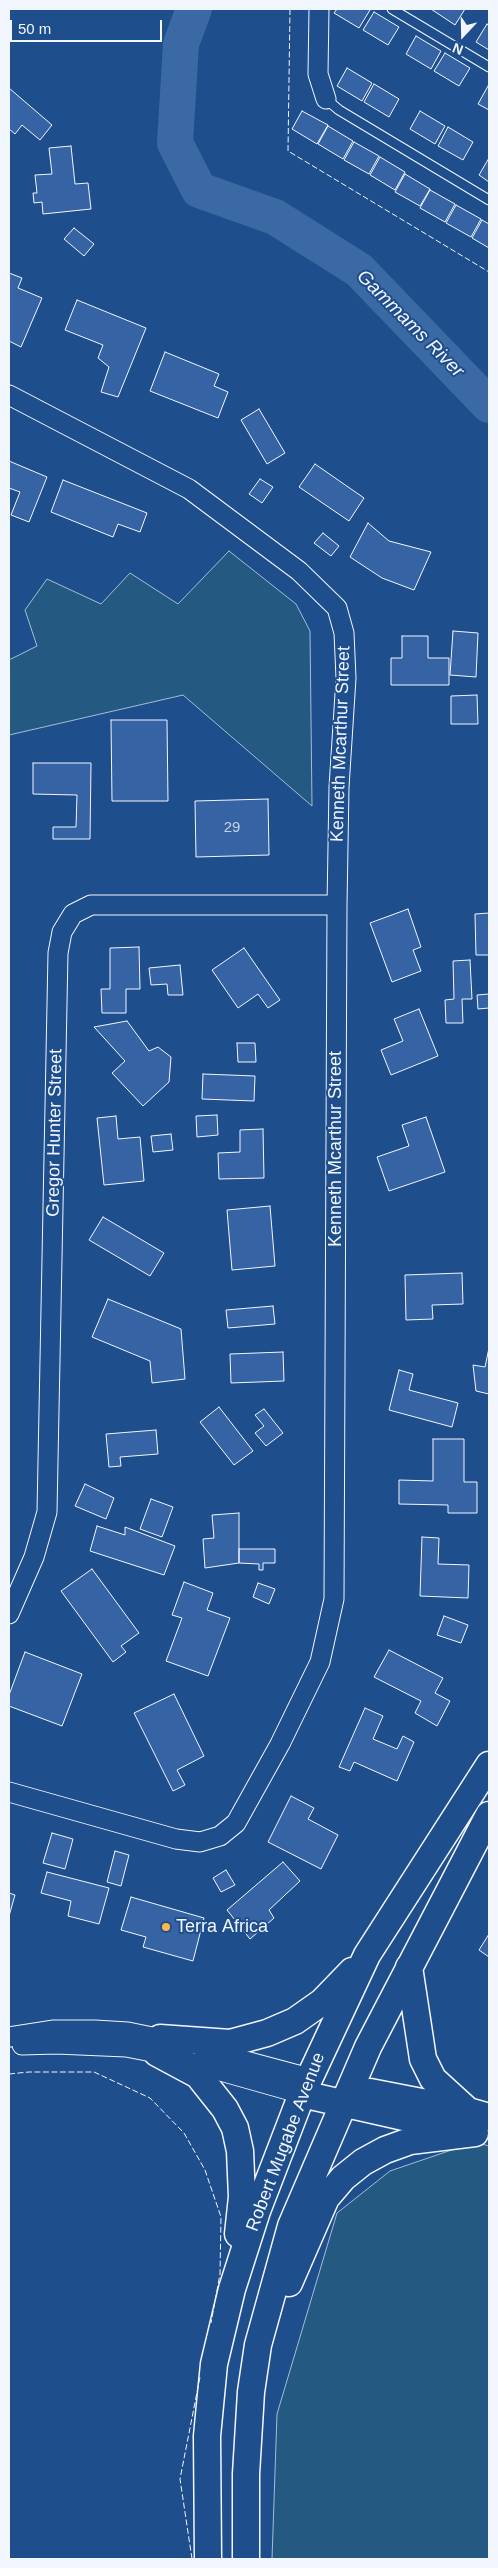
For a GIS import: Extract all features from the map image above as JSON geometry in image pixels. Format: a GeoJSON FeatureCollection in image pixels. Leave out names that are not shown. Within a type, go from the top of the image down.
{"type":"FeatureCollection","features":[{"type":"Feature","properties":{"kind":"main road","name":"Robert Mugabe Avenue"},"geometry":{"type":"LineString","coordinates":[[208,2559],[207,2436],[214,2364],[232,2289],[256,2212],[305,2086],[367,1955],[489,1765]]}},
{"type":"Feature","properties":{"kind":"main road","name":"Robert Mugabe Avenue"},"geometry":{"type":"LineString","coordinates":[[246,2559],[246,2474],[251,2392],[258,2345],[291,2226],[345,2096],[408,1966],[489,1815]]}},
{"type":"Feature","properties":{"kind":"main road"},"geometry":{"type":"LineString","coordinates":[[159,2046],[230,2042],[267,2033],[295,2021],[322,2002],[367,1955]]}},
{"type":"Feature","properties":{"kind":"main road"},"geometry":{"type":"LineString","coordinates":[[408,1966],[423,2059],[433,2079],[481,2124]]}},
{"type":"Feature","properties":{"kind":"main road"},"geometry":{"type":"LineString","coordinates":[[159,2046],[198,2075],[225,2109],[235,2128],[240,2151],[242,2197],[232,2289]]}},
{"type":"Feature","properties":{"kind":"main road"},"geometry":{"type":"LineString","coordinates":[[305,2086],[481,2124]]}},
{"type":"Feature","properties":{"kind":"main road"},"geometry":{"type":"LineString","coordinates":[[251,2392],[294,2269],[326,2198],[343,2178],[363,2162],[385,2150],[410,2141],[481,2124]]}},
{"type":"Feature","properties":{"kind":"street"},"geometry":{"type":"LineString","coordinates":[[319,9],[318,74],[326,99]]}},
{"type":"Feature","properties":{"kind":"street","name":"Kenneth Mcarthur Street"},"geometry":{"type":"LineString","coordinates":[[9,395],[189,489],[299,571],[336,608],[344,633],[346,678],[339,787],[337,906],[334,1599],[320,1662],[280,1744],[236,1823],[220,1836],[200,1842],[176,1839],[9,1792]]}},
{"type":"Feature","properties":{"kind":"street","name":"Gregor Hunter Street"},"geometry":{"type":"LineString","coordinates":[[9,1614],[34,1557],[47,1512],[58,953],[62,932],[73,914],[90,906],[337,906]]}},
{"type":"Feature","properties":{"kind":"street"},"geometry":{"type":"LineString","coordinates":[[9,2037],[54,2030],[96,2030],[305,2086]]}},
{"type":"Feature","properties":{"kind":"street"},"geometry":{"type":"LineString","coordinates":[[9,2046],[159,2046]]}},
{"type":"Feature","properties":{"kind":"lane"},"geometry":{"type":"LineString","coordinates":[[392,9],[489,68]]}},
{"type":"Feature","properties":{"kind":"lane"},"geometry":{"type":"LineString","coordinates":[[326,99],[339,110],[489,200]]}},
{"type":"Feature","properties":{"kind":"shaded area"},"geometry":{"type":"Polygon","coordinates":[[[229,551],[296,604],[310,631],[312,806],[183,695],[9,735],[9,660],[37,646],[25,610],[47,579],[101,604],[130,573],[178,604],[229,551]]]}},
{"type":"Feature","properties":{"kind":"shaded area"},"geometry":{"type":"Polygon","coordinates":[[[475,2142],[489,2146],[489,2559],[272,2559],[277,2414],[337,2213],[390,2171],[475,2142]]]}},
{"type":"Feature","properties":{"kind":"building"},"geometry":{"type":"Polygon","coordinates":[[[337,9],[370,10],[359,28],[334,13],[337,9]]]}},
{"type":"Feature","properties":{"kind":"building"},"geometry":{"type":"Polygon","coordinates":[[[431,9],[465,9],[455,25],[431,9]]]}},
{"type":"Feature","properties":{"kind":"building"},"geometry":{"type":"Polygon","coordinates":[[[374,12],[399,27],[388,45],[363,30],[374,12]]]}},
{"type":"Feature","properties":{"kind":"building"},"geometry":{"type":"Polygon","coordinates":[[[487,24],[489,26],[489,50],[476,42],[487,24]]]}},
{"type":"Feature","properties":{"kind":"building"},"geometry":{"type":"Polygon","coordinates":[[[416,36],[441,51],[431,69],[406,54],[416,36]]]}},
{"type":"Feature","properties":{"kind":"building"},"geometry":{"type":"Polygon","coordinates":[[[445,53],[470,68],[459,86],[434,71],[445,53]]]}},
{"type":"Feature","properties":{"kind":"building"},"geometry":{"type":"Polygon","coordinates":[[[347,68],[372,83],[362,101],[337,86],[347,68]]]}},
{"type":"Feature","properties":{"kind":"building"},"geometry":{"type":"Polygon","coordinates":[[[374,84],[399,99],[389,117],[364,102],[374,84]]]}},
{"type":"Feature","properties":{"kind":"building"},"geometry":{"type":"Polygon","coordinates":[[[489,86],[489,110],[478,104],[489,86]]]}},
{"type":"Feature","properties":{"kind":"building"},"geometry":{"type":"Polygon","coordinates":[[[9,88],[52,125],[40,140],[22,125],[15,134],[9,129],[9,88]]]}},
{"type":"Feature","properties":{"kind":"building"},"geometry":{"type":"Polygon","coordinates":[[[302,111],[328,125],[317,144],[292,129],[302,111]]]}},
{"type":"Feature","properties":{"kind":"building"},"geometry":{"type":"Polygon","coordinates":[[[420,111],[445,126],[435,144],[410,129],[420,111]]]}},
{"type":"Feature","properties":{"kind":"building"},"geometry":{"type":"Polygon","coordinates":[[[328,126],[353,141],[343,159],[318,144],[328,126]]]}},
{"type":"Feature","properties":{"kind":"building"},"geometry":{"type":"Polygon","coordinates":[[[448,127],[473,142],[463,160],[438,146],[448,127]]]}},
{"type":"Feature","properties":{"kind":"building"},"geometry":{"type":"Polygon","coordinates":[[[354,142],[379,156],[369,174],[344,160],[354,142]]]}},
{"type":"Feature","properties":{"kind":"building"},"geometry":{"type":"Polygon","coordinates":[[[71,146],[75,184],[88,183],[91,209],[43,214],[42,202],[34,203],[33,193],[37,193],[35,175],[52,174],[49,148],[71,146]]]}},
{"type":"Feature","properties":{"kind":"building"},"geometry":{"type":"Polygon","coordinates":[[[380,157],[405,172],[395,190],[370,175],[380,157]]]}},
{"type":"Feature","properties":{"kind":"building"},"geometry":{"type":"Polygon","coordinates":[[[489,158],[489,182],[479,175],[489,158]]]}},
{"type":"Feature","properties":{"kind":"building"},"geometry":{"type":"Polygon","coordinates":[[[405,174],[430,189],[420,206],[395,192],[405,174]]]}},
{"type":"Feature","properties":{"kind":"building"},"geometry":{"type":"Polygon","coordinates":[[[430,190],[455,204],[445,222],[420,208],[430,190]]]}},
{"type":"Feature","properties":{"kind":"building"},"geometry":{"type":"Polygon","coordinates":[[[456,205],[481,219],[471,237],[446,223],[456,205]]]}},
{"type":"Feature","properties":{"kind":"building"},"geometry":{"type":"Polygon","coordinates":[[[482,220],[489,224],[489,248],[472,238],[482,220]]]}},
{"type":"Feature","properties":{"kind":"building"},"geometry":{"type":"Polygon","coordinates":[[[74,228],[94,244],[84,256],[64,239],[74,228]]]}},
{"type":"Feature","properties":{"kind":"building"},"geometry":{"type":"Polygon","coordinates":[[[9,273],[22,278],[18,288],[42,298],[21,347],[9,341],[9,273]]]}},
{"type":"Feature","properties":{"kind":"building"},"geometry":{"type":"Polygon","coordinates":[[[77,300],[146,328],[118,397],[101,392],[109,367],[98,358],[103,345],[65,330],[77,300]]]}},
{"type":"Feature","properties":{"kind":"building"},"geometry":{"type":"Polygon","coordinates":[[[165,352],[219,374],[214,386],[228,392],[218,418],[150,391],[165,352]]]}},
{"type":"Feature","properties":{"kind":"building"},"geometry":{"type":"Polygon","coordinates":[[[259,409],[285,453],[267,464],[241,420],[259,409]]]}},
{"type":"Feature","properties":{"kind":"building"},"geometry":{"type":"Polygon","coordinates":[[[9,461],[47,477],[29,522],[11,515],[20,492],[9,488],[9,461]]]}},
{"type":"Feature","properties":{"kind":"building"},"geometry":{"type":"Polygon","coordinates":[[[315,464],[364,498],[349,521],[299,487],[315,464]]]}},
{"type":"Feature","properties":{"kind":"building"},"geometry":{"type":"Polygon","coordinates":[[[260,479],[273,487],[262,503],[249,494],[260,479]]]}},
{"type":"Feature","properties":{"kind":"building"},"geometry":{"type":"Polygon","coordinates":[[[63,480],[147,513],[140,532],[118,524],[113,537],[51,512],[63,480]]]}},
{"type":"Feature","properties":{"kind":"building"},"geometry":{"type":"Polygon","coordinates":[[[368,523],[389,541],[431,552],[414,590],[382,578],[350,557],[368,523]]]}},
{"type":"Feature","properties":{"kind":"building"},"geometry":{"type":"Polygon","coordinates":[[[323,533],[339,546],[331,556],[314,543],[323,533]]]}},
{"type":"Feature","properties":{"kind":"building"},"geometry":{"type":"Polygon","coordinates":[[[453,631],[478,633],[476,677],[450,675],[453,631]]]}},
{"type":"Feature","properties":{"kind":"building"},"geometry":{"type":"Polygon","coordinates":[[[402,636],[428,636],[428,658],[449,658],[449,685],[391,685],[391,658],[402,658],[402,636]]]}},
{"type":"Feature","properties":{"kind":"building"},"geometry":{"type":"Polygon","coordinates":[[[477,695],[478,724],[451,724],[451,696],[477,695]]]}},
{"type":"Feature","properties":{"kind":"building"},"geometry":{"type":"Polygon","coordinates":[[[111,720],[167,720],[168,801],[112,801],[111,720]]]}},
{"type":"Feature","properties":{"kind":"building"},"geometry":{"type":"Polygon","coordinates":[[[33,763],[91,763],[90,839],[53,839],[53,827],[76,827],[77,795],[33,794],[33,763]]]}},
{"type":"Feature","properties":{"kind":"building"},"geometry":{"type":"Polygon","coordinates":[[[268,799],[269,855],[196,857],[195,801],[268,799]]]}},
{"type":"Feature","properties":{"kind":"building"},"geometry":{"type":"Polygon","coordinates":[[[408,909],[421,947],[413,950],[421,971],[392,982],[370,923],[408,909]]]}},
{"type":"Feature","properties":{"kind":"building"},"geometry":{"type":"Polygon","coordinates":[[[489,913],[489,955],[476,955],[475,914],[489,913]]]}},
{"type":"Feature","properties":{"kind":"building"},"geometry":{"type":"Polygon","coordinates":[[[139,947],[140,989],[126,989],[126,1013],[102,1013],[101,989],[110,989],[110,948],[139,947]]]}},
{"type":"Feature","properties":{"kind":"building"},"geometry":{"type":"Polygon","coordinates":[[[244,948],[280,1000],[268,1008],[258,994],[238,1008],[212,970],[244,948]]]}},
{"type":"Feature","properties":{"kind":"building"},"geometry":{"type":"Polygon","coordinates":[[[470,960],[472,999],[462,999],[463,1023],[446,1023],[445,1000],[454,999],[453,961],[470,960]]]}},
{"type":"Feature","properties":{"kind":"building"},"geometry":{"type":"Polygon","coordinates":[[[180,965],[183,995],[168,995],[167,984],[151,985],[149,968],[180,965]]]}},
{"type":"Feature","properties":{"kind":"building"},"geometry":{"type":"Polygon","coordinates":[[[489,994],[489,1008],[478,1009],[477,995],[489,994]]]}},
{"type":"Feature","properties":{"kind":"building"},"geometry":{"type":"Polygon","coordinates":[[[419,1009],[438,1056],[391,1075],[381,1050],[403,1041],[394,1019],[419,1009]]]}},
{"type":"Feature","properties":{"kind":"building"},"geometry":{"type":"Polygon","coordinates":[[[127,1021],[149,1051],[158,1047],[171,1057],[169,1082],[143,1106],[112,1073],[125,1061],[94,1027],[127,1021]]]}},
{"type":"Feature","properties":{"kind":"building"},"geometry":{"type":"Polygon","coordinates":[[[237,1043],[255,1043],[256,1062],[238,1062],[237,1043]]]}},
{"type":"Feature","properties":{"kind":"building"},"geometry":{"type":"Polygon","coordinates":[[[203,1074],[255,1076],[254,1101],[202,1099],[203,1074]]]}},
{"type":"Feature","properties":{"kind":"building"},"geometry":{"type":"Polygon","coordinates":[[[217,1115],[218,1135],[197,1137],[196,1116],[217,1115]]]}},
{"type":"Feature","properties":{"kind":"building"},"geometry":{"type":"Polygon","coordinates":[[[116,1116],[118,1139],[140,1137],[144,1181],[104,1185],[97,1118],[116,1116]]]}},
{"type":"Feature","properties":{"kind":"building"},"geometry":{"type":"Polygon","coordinates":[[[426,1117],[445,1172],[389,1191],[377,1157],[409,1146],[402,1125],[426,1117]]]}},
{"type":"Feature","properties":{"kind":"building"},"geometry":{"type":"Polygon","coordinates":[[[263,1129],[264,1178],[219,1179],[218,1153],[240,1152],[240,1130],[263,1129]]]}},
{"type":"Feature","properties":{"kind":"building"},"geometry":{"type":"Polygon","coordinates":[[[171,1134],[173,1150],[153,1152],[151,1136],[171,1134]]]}},
{"type":"Feature","properties":{"kind":"building"},"geometry":{"type":"Polygon","coordinates":[[[270,1206],[275,1266],[232,1270],[227,1210],[270,1206]]]}},
{"type":"Feature","properties":{"kind":"building"},"geometry":{"type":"Polygon","coordinates":[[[103,1217],[164,1253],[150,1276],[89,1240],[103,1217]]]}},
{"type":"Feature","properties":{"kind":"building"},"geometry":{"type":"Polygon","coordinates":[[[462,1273],[463,1304],[432,1305],[433,1319],[406,1320],[405,1275],[462,1273]]]}},
{"type":"Feature","properties":{"kind":"building"},"geometry":{"type":"Polygon","coordinates":[[[108,1299],[181,1329],[185,1379],[152,1383],[150,1361],[92,1337],[108,1299]]]}},
{"type":"Feature","properties":{"kind":"building"},"geometry":{"type":"Polygon","coordinates":[[[273,1306],[275,1324],[228,1328],[226,1310],[273,1306]]]}},
{"type":"Feature","properties":{"kind":"building"},"geometry":{"type":"Polygon","coordinates":[[[489,1348],[489,1394],[476,1391],[473,1365],[485,1367],[489,1348]]]}},
{"type":"Feature","properties":{"kind":"building"},"geometry":{"type":"Polygon","coordinates":[[[283,1352],[284,1381],[231,1383],[230,1354],[283,1352]]]}},
{"type":"Feature","properties":{"kind":"building"},"geometry":{"type":"Polygon","coordinates":[[[399,1370],[413,1374],[409,1390],[458,1403],[452,1427],[389,1410],[399,1370]]]}},
{"type":"Feature","properties":{"kind":"building"},"geometry":{"type":"Polygon","coordinates":[[[219,1407],[253,1451],[234,1465],[200,1422],[219,1407]]]}},
{"type":"Feature","properties":{"kind":"building"},"geometry":{"type":"Polygon","coordinates":[[[264,1409],[283,1433],[266,1446],[255,1433],[264,1426],[255,1415],[264,1409]]]}},
{"type":"Feature","properties":{"kind":"building"},"geometry":{"type":"Polygon","coordinates":[[[156,1430],[158,1454],[120,1457],[121,1466],[109,1467],[106,1434],[156,1430]]]}},
{"type":"Feature","properties":{"kind":"building"},"geometry":{"type":"Polygon","coordinates":[[[433,1439],[464,1439],[464,1482],[477,1482],[477,1513],[448,1513],[448,1505],[399,1504],[399,1480],[433,1481],[433,1439]]]}},
{"type":"Feature","properties":{"kind":"building"},"geometry":{"type":"Polygon","coordinates":[[[85,1484],[114,1498],[106,1519],[75,1506],[85,1484]]]}},
{"type":"Feature","properties":{"kind":"building"},"geometry":{"type":"Polygon","coordinates":[[[151,1499],[173,1507],[162,1537],[140,1529],[151,1499]]]}},
{"type":"Feature","properties":{"kind":"building"},"geometry":{"type":"Polygon","coordinates":[[[239,1513],[239,1563],[205,1568],[203,1539],[214,1538],[212,1515],[239,1513]]]}},
{"type":"Feature","properties":{"kind":"building"},"geometry":{"type":"Polygon","coordinates":[[[97,1526],[125,1535],[125,1527],[175,1546],[164,1575],[90,1551],[97,1526]]]}},
{"type":"Feature","properties":{"kind":"building"},"geometry":{"type":"Polygon","coordinates":[[[422,1537],[439,1538],[438,1564],[469,1565],[468,1598],[420,1596],[422,1537]]]}},
{"type":"Feature","properties":{"kind":"building"},"geometry":{"type":"Polygon","coordinates":[[[239,1549],[275,1549],[275,1563],[263,1563],[263,1570],[259,1570],[259,1564],[239,1563],[239,1549]]]}},
{"type":"Feature","properties":{"kind":"building"},"geometry":{"type":"Polygon","coordinates":[[[92,1569],[139,1633],[121,1646],[126,1652],[113,1662],[61,1591],[92,1569]]]}},
{"type":"Feature","properties":{"kind":"building"},"geometry":{"type":"Polygon","coordinates":[[[184,1582],[213,1593],[207,1610],[230,1618],[208,1676],[166,1661],[182,1618],[172,1615],[184,1582]]]}},
{"type":"Feature","properties":{"kind":"building"},"geometry":{"type":"Polygon","coordinates":[[[258,1583],[275,1589],[269,1604],[253,1597],[258,1583]]]}},
{"type":"Feature","properties":{"kind":"building"},"geometry":{"type":"Polygon","coordinates":[[[444,1616],[468,1625],[461,1643],[437,1635],[444,1616]]]}},
{"type":"Feature","properties":{"kind":"building"},"geometry":{"type":"Polygon","coordinates":[[[389,1650],[443,1678],[435,1693],[450,1701],[437,1726],[415,1713],[421,1701],[374,1677],[389,1650]]]}},
{"type":"Feature","properties":{"kind":"building"},"geometry":{"type":"Polygon","coordinates":[[[25,1652],[82,1674],[62,1726],[9,1706],[9,1695],[25,1652]]]}},
{"type":"Feature","properties":{"kind":"building"},"geometry":{"type":"Polygon","coordinates":[[[174,1694],[204,1756],[177,1770],[185,1785],[173,1791],[134,1713],[174,1694]]]}},
{"type":"Feature","properties":{"kind":"building"},"geometry":{"type":"Polygon","coordinates":[[[365,1708],[383,1716],[373,1739],[397,1749],[403,1736],[414,1742],[397,1781],[354,1762],[350,1771],[339,1767],[365,1708]]]}},
{"type":"Feature","properties":{"kind":"building"},"geometry":{"type":"Polygon","coordinates":[[[291,1796],[314,1808],[308,1819],[338,1835],[321,1869],[268,1842],[291,1796]]]}},
{"type":"Feature","properties":{"kind":"building"},"geometry":{"type":"Polygon","coordinates":[[[52,1833],[73,1839],[65,1869],[43,1863],[52,1833]]]}},
{"type":"Feature","properties":{"kind":"building"},"geometry":{"type":"Polygon","coordinates":[[[115,1851],[129,1855],[121,1886],[107,1882],[115,1851]]]}},
{"type":"Feature","properties":{"kind":"building"},"geometry":{"type":"Polygon","coordinates":[[[283,1862],[300,1881],[269,1910],[274,1918],[250,1939],[227,1910],[283,1862]]]}},
{"type":"Feature","properties":{"kind":"building"},"geometry":{"type":"Polygon","coordinates":[[[226,1870],[235,1885],[221,1892],[213,1878],[226,1870]]]}},
{"type":"Feature","properties":{"kind":"building"},"geometry":{"type":"Polygon","coordinates":[[[47,1872],[109,1888],[99,1924],[68,1916],[71,1901],[41,1893],[47,1872]]]}},
{"type":"Feature","properties":{"kind":"building"},"geometry":{"type":"Polygon","coordinates":[[[9,1893],[15,1895],[9,1916],[9,1893]]]}},
{"type":"Feature","properties":{"kind":"building"},"geometry":{"type":"Polygon","coordinates":[[[131,1897],[204,1918],[193,1961],[143,1947],[146,1937],[121,1930],[131,1897]]]}},
{"type":"Feature","properties":{"kind":"building"},"geometry":{"type":"Polygon","coordinates":[[[489,1934],[489,1957],[479,1950],[489,1934]]]}},
{"type":"Feature","properties":{"kind":"waterway","name":"Gammams River"},"geometry":{"type":"LineString","coordinates":[[194,9],[181,44],[175,143],[199,190],[275,217],[359,270],[489,405]]}},
{"type":"Feature","properties":{"kind":"fence"},"geometry":{"type":"LineString","coordinates":[[290,9],[288,151],[489,272]]}},
{"type":"Feature","properties":{"kind":"fence"},"geometry":{"type":"LineString","coordinates":[[9,2074],[29,2072],[94,2072],[150,2098],[184,2133],[205,2170],[221,2217],[220,2274],[211,2323]]}},
{"type":"Feature","properties":{"kind":"fence"},"geometry":{"type":"LineString","coordinates":[[192,2559],[180,2479],[200,2377]]}},
{"type":"Feature","properties":{"kind":"place","name":"Terra Africa"},"geometry":{"type":"Point","coordinates":[166,1927]}}]}
